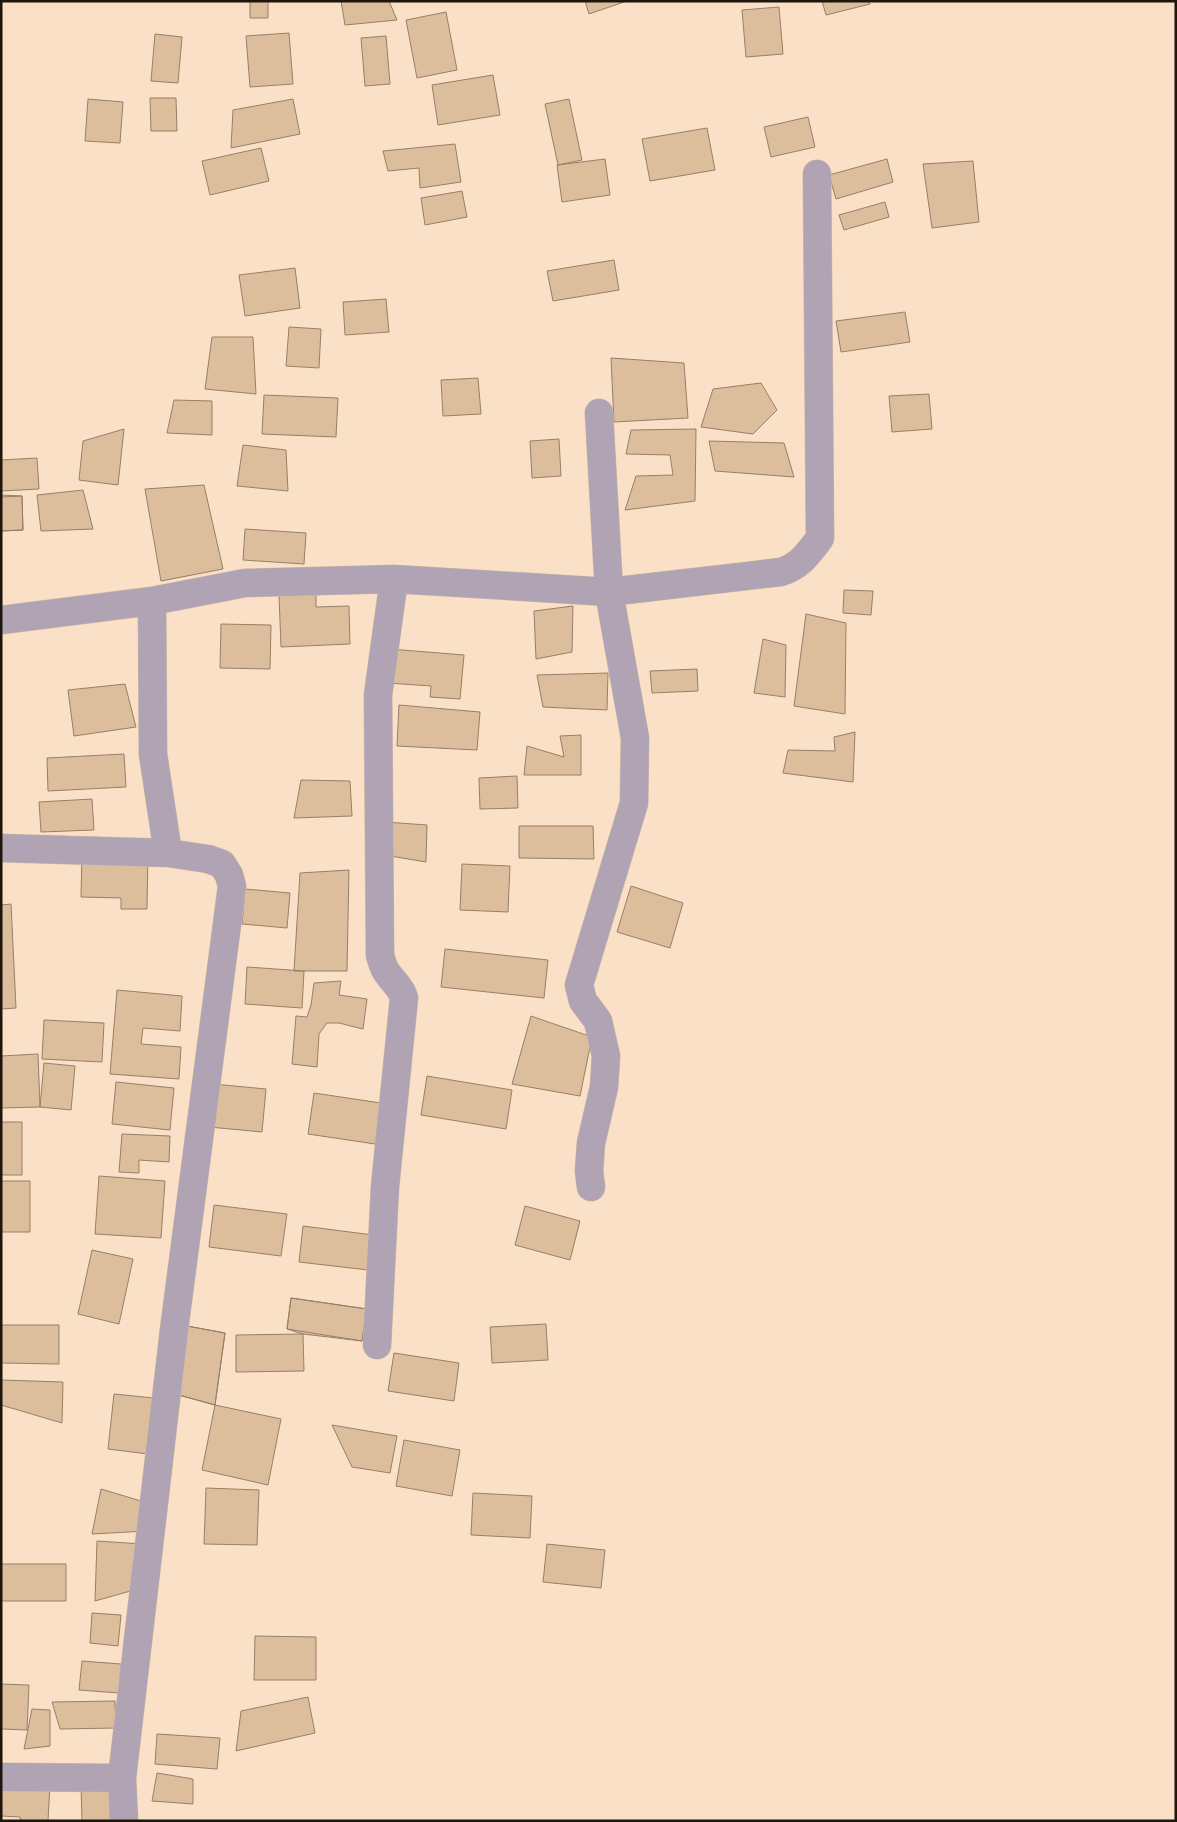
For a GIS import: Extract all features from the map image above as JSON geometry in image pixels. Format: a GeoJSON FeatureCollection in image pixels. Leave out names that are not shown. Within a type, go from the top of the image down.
{"type":"FeatureCollection","features":[{"type":"Feature","properties":{"kind":"street"},"geometry":{"type":"LineString","coordinates":[[1,620],[152,601],[245,583],[394,579],[609,592],[780,572],[794,568],[820,538],[817,174]]}},
{"type":"Feature","properties":{"kind":"street"},"geometry":{"type":"LineString","coordinates":[[591,1187],[589,1172],[591,1143],[604,1087],[606,1056],[598,1022],[583,1001],[579,985],[634,803],[635,738],[609,592],[599,413]]}},
{"type":"Feature","properties":{"kind":"street"},"geometry":{"type":"LineString","coordinates":[[377,1345],[386,1187],[404,998],[402,989],[388,976],[380,955],[378,695],[394,579]]}},
{"type":"Feature","properties":{"kind":"street"},"geometry":{"type":"LineString","coordinates":[[152,601],[153,754],[168,853]]}},
{"type":"Feature","properties":{"kind":"street"},"geometry":{"type":"LineString","coordinates":[[1,848],[168,853],[208,859],[222,864],[229,875],[232,886],[174,1330],[122,1778],[124,1821]]}},
{"type":"Feature","properties":{"kind":"street"},"geometry":{"type":"LineString","coordinates":[[1,1777],[122,1778]]}},
{"type":"Feature","properties":{"kind":"building"},"geometry":{"type":"Polygon","coordinates":[[[250,1],[268,1],[268,18],[250,18],[250,1]]]}},
{"type":"Feature","properties":{"kind":"building"},"geometry":{"type":"Polygon","coordinates":[[[341,1],[389,1],[397,20],[345,25],[341,1]]]}},
{"type":"Feature","properties":{"kind":"building"},"geometry":{"type":"Polygon","coordinates":[[[585,1],[627,1],[589,14],[585,1]]]}},
{"type":"Feature","properties":{"kind":"building"},"geometry":{"type":"Polygon","coordinates":[[[822,1],[869,1],[870,4],[826,15],[822,1]]]}},
{"type":"Feature","properties":{"kind":"building"},"geometry":{"type":"Polygon","coordinates":[[[779,7],[783,54],[746,57],[742,10],[779,7]]]}},
{"type":"Feature","properties":{"kind":"building"},"geometry":{"type":"Polygon","coordinates":[[[446,12],[457,70],[417,78],[406,20],[446,12]]]}},
{"type":"Feature","properties":{"kind":"building"},"geometry":{"type":"Polygon","coordinates":[[[289,33],[293,84],[250,87],[246,36],[289,33]]]}},
{"type":"Feature","properties":{"kind":"building"},"geometry":{"type":"Polygon","coordinates":[[[155,34],[182,37],[178,83],[151,81],[155,34]]]}},
{"type":"Feature","properties":{"kind":"building"},"geometry":{"type":"Polygon","coordinates":[[[386,36],[390,84],[365,86],[361,38],[386,36]]]}},
{"type":"Feature","properties":{"kind":"building"},"geometry":{"type":"Polygon","coordinates":[[[493,75],[500,115],[438,125],[432,85],[493,75]]]}},
{"type":"Feature","properties":{"kind":"building"},"geometry":{"type":"Polygon","coordinates":[[[150,98],[176,98],[177,131],[151,131],[150,98]]]}},
{"type":"Feature","properties":{"kind":"building"},"geometry":{"type":"Polygon","coordinates":[[[88,99],[123,102],[120,143],[85,141],[88,99]]]}},
{"type":"Feature","properties":{"kind":"building"},"geometry":{"type":"Polygon","coordinates":[[[293,99],[300,134],[231,148],[233,110],[293,99]]]}},
{"type":"Feature","properties":{"kind":"building"},"geometry":{"type":"Polygon","coordinates":[[[569,99],[582,160],[558,165],[545,104],[569,99]]]}},
{"type":"Feature","properties":{"kind":"building"},"geometry":{"type":"Polygon","coordinates":[[[808,117],[815,147],[771,157],[764,127],[808,117]]]}},
{"type":"Feature","properties":{"kind":"building"},"geometry":{"type":"Polygon","coordinates":[[[707,128],[715,170],[650,181],[642,139],[707,128]]]}},
{"type":"Feature","properties":{"kind":"building"},"geometry":{"type":"Polygon","coordinates":[[[455,144],[461,182],[420,188],[419,168],[388,171],[383,151],[455,144]]]}},
{"type":"Feature","properties":{"kind":"building"},"geometry":{"type":"Polygon","coordinates":[[[261,148],[269,181],[210,195],[202,161],[261,148]]]}},
{"type":"Feature","properties":{"kind":"building"},"geometry":{"type":"Polygon","coordinates":[[[605,159],[610,195],[562,202],[557,165],[605,159]]]}},
{"type":"Feature","properties":{"kind":"building"},"geometry":{"type":"Polygon","coordinates":[[[887,159],[893,182],[836,199],[829,175],[887,159]]]}},
{"type":"Feature","properties":{"kind":"building"},"geometry":{"type":"Polygon","coordinates":[[[973,161],[979,222],[932,228],[923,164],[973,161]]]}},
{"type":"Feature","properties":{"kind":"building"},"geometry":{"type":"Polygon","coordinates":[[[462,191],[467,217],[425,225],[421,198],[462,191]]]}},
{"type":"Feature","properties":{"kind":"building"},"geometry":{"type":"Polygon","coordinates":[[[885,202],[889,217],[844,230],[839,215],[885,202]]]}},
{"type":"Feature","properties":{"kind":"building"},"geometry":{"type":"Polygon","coordinates":[[[614,260],[619,290],[553,301],[547,271],[614,260]]]}},
{"type":"Feature","properties":{"kind":"building"},"geometry":{"type":"Polygon","coordinates":[[[295,268],[300,308],[245,316],[239,275],[295,268]]]}},
{"type":"Feature","properties":{"kind":"building"},"geometry":{"type":"Polygon","coordinates":[[[386,299],[389,332],[345,335],[343,302],[386,299]]]}},
{"type":"Feature","properties":{"kind":"building"},"geometry":{"type":"Polygon","coordinates":[[[905,312],[910,342],[841,352],[836,321],[905,312]]]}},
{"type":"Feature","properties":{"kind":"building"},"geometry":{"type":"Polygon","coordinates":[[[289,327],[321,329],[319,368],[286,366],[289,327]]]}},
{"type":"Feature","properties":{"kind":"building"},"geometry":{"type":"Polygon","coordinates":[[[212,337],[253,337],[256,394],[205,389],[212,337]]]}},
{"type":"Feature","properties":{"kind":"building"},"geometry":{"type":"Polygon","coordinates":[[[611,358],[684,363],[688,418],[614,422],[611,358]]]}},
{"type":"Feature","properties":{"kind":"building"},"geometry":{"type":"Polygon","coordinates":[[[478,378],[481,414],[443,416],[441,380],[478,378]]]}},
{"type":"Feature","properties":{"kind":"building"},"geometry":{"type":"Polygon","coordinates":[[[761,383],[777,410],[753,434],[701,427],[713,389],[761,383]]]}},
{"type":"Feature","properties":{"kind":"building"},"geometry":{"type":"Polygon","coordinates":[[[929,394],[932,429],[892,432],[889,396],[929,394]]]}},
{"type":"Feature","properties":{"kind":"building"},"geometry":{"type":"Polygon","coordinates":[[[264,395],[338,398],[336,437],[262,434],[264,395]]]}},
{"type":"Feature","properties":{"kind":"building"},"geometry":{"type":"Polygon","coordinates":[[[174,400],[212,401],[212,435],[167,433],[174,400]]]}},
{"type":"Feature","properties":{"kind":"building"},"geometry":{"type":"Polygon","coordinates":[[[124,429],[118,485],[79,480],[83,441],[124,429]]]}},
{"type":"Feature","properties":{"kind":"building"},"geometry":{"type":"Polygon","coordinates":[[[696,429],[695,501],[625,510],[636,476],[673,475],[670,455],[626,454],[631,430],[696,429]]]}},
{"type":"Feature","properties":{"kind":"building"},"geometry":{"type":"Polygon","coordinates":[[[559,439],[561,476],[532,478],[530,441],[559,439]]]}},
{"type":"Feature","properties":{"kind":"building"},"geometry":{"type":"Polygon","coordinates":[[[709,441],[784,443],[794,477],[715,471],[709,441]]]}},
{"type":"Feature","properties":{"kind":"building"},"geometry":{"type":"Polygon","coordinates":[[[243,445],[286,450],[288,491],[237,486],[243,445]]]}},
{"type":"Feature","properties":{"kind":"building"},"geometry":{"type":"Polygon","coordinates":[[[37,458],[39,489],[1,491],[1,460],[37,458]]]}},
{"type":"Feature","properties":{"kind":"building"},"geometry":{"type":"Polygon","coordinates":[[[204,485],[223,569],[161,581],[145,489],[204,485]]]}},
{"type":"Feature","properties":{"kind":"building"},"geometry":{"type":"Polygon","coordinates":[[[83,490],[93,529],[41,531],[37,495],[83,490]]]}},
{"type":"Feature","properties":{"kind":"building"},"geometry":{"type":"Polygon","coordinates":[[[1,495],[22,496],[23,530],[1,531],[1,495]]]}},
{"type":"Feature","properties":{"kind":"building"},"geometry":{"type":"Polygon","coordinates":[[[22,496],[23,530],[1,531],[1,497],[22,496]]]}},
{"type":"Feature","properties":{"kind":"building"},"geometry":{"type":"Polygon","coordinates":[[[245,529],[306,533],[304,564],[243,560],[245,529]]]}},
{"type":"Feature","properties":{"kind":"building"},"geometry":{"type":"Polygon","coordinates":[[[844,590],[873,591],[871,615],[843,613],[844,590]]]}},
{"type":"Feature","properties":{"kind":"building"},"geometry":{"type":"Polygon","coordinates":[[[316,593],[316,607],[349,606],[350,644],[281,647],[279,595],[316,593]]]}},
{"type":"Feature","properties":{"kind":"building"},"geometry":{"type":"Polygon","coordinates":[[[573,606],[572,652],[536,659],[534,611],[573,606]]]}},
{"type":"Feature","properties":{"kind":"building"},"geometry":{"type":"Polygon","coordinates":[[[806,614],[846,623],[845,714],[794,706],[806,614]]]}},
{"type":"Feature","properties":{"kind":"building"},"geometry":{"type":"Polygon","coordinates":[[[221,624],[271,625],[270,669],[220,668],[221,624]]]}},
{"type":"Feature","properties":{"kind":"building"},"geometry":{"type":"Polygon","coordinates":[[[763,639],[786,645],[785,697],[754,693],[763,639]]]}},
{"type":"Feature","properties":{"kind":"building"},"geometry":{"type":"Polygon","coordinates":[[[390,649],[464,655],[460,699],[430,697],[431,686],[388,683],[390,649]]]}},
{"type":"Feature","properties":{"kind":"building"},"geometry":{"type":"Polygon","coordinates":[[[697,669],[698,691],[652,693],[650,671],[697,669]]]}},
{"type":"Feature","properties":{"kind":"building"},"geometry":{"type":"Polygon","coordinates":[[[608,673],[607,710],[543,707],[537,675],[608,673]]]}},
{"type":"Feature","properties":{"kind":"building"},"geometry":{"type":"Polygon","coordinates":[[[125,684],[136,727],[74,736],[68,690],[125,684]]]}},
{"type":"Feature","properties":{"kind":"building"},"geometry":{"type":"Polygon","coordinates":[[[399,705],[480,712],[477,750],[397,746],[399,705]]]}},
{"type":"Feature","properties":{"kind":"building"},"geometry":{"type":"Polygon","coordinates":[[[855,732],[853,782],[783,773],[788,750],[835,751],[834,737],[855,732]]]}},
{"type":"Feature","properties":{"kind":"building"},"geometry":{"type":"Polygon","coordinates":[[[581,735],[581,775],[524,775],[527,746],[564,757],[560,736],[581,735]]]}},
{"type":"Feature","properties":{"kind":"building"},"geometry":{"type":"Polygon","coordinates":[[[124,754],[126,787],[48,791],[47,758],[124,754]]]}},
{"type":"Feature","properties":{"kind":"building"},"geometry":{"type":"Polygon","coordinates":[[[517,776],[518,808],[480,809],[479,778],[517,776]]]}},
{"type":"Feature","properties":{"kind":"building"},"geometry":{"type":"Polygon","coordinates":[[[301,780],[350,781],[352,816],[294,818],[301,780]]]}},
{"type":"Feature","properties":{"kind":"building"},"geometry":{"type":"Polygon","coordinates":[[[92,799],[94,830],[41,832],[39,802],[92,799]]]}},
{"type":"Feature","properties":{"kind":"building"},"geometry":{"type":"Polygon","coordinates":[[[385,822],[427,825],[426,862],[384,855],[385,822]]]}},
{"type":"Feature","properties":{"kind":"building"},"geometry":{"type":"Polygon","coordinates":[[[519,826],[593,826],[594,859],[519,858],[519,826]]]}},
{"type":"Feature","properties":{"kind":"building"},"geometry":{"type":"Polygon","coordinates":[[[82,853],[148,854],[147,909],[121,909],[121,898],[81,897],[82,853]]]}},
{"type":"Feature","properties":{"kind":"building"},"geometry":{"type":"Polygon","coordinates":[[[462,864],[510,866],[508,912],[460,910],[462,864]]]}},
{"type":"Feature","properties":{"kind":"building"},"geometry":{"type":"Polygon","coordinates":[[[349,870],[347,971],[294,971],[300,873],[349,870]]]}},
{"type":"Feature","properties":{"kind":"building"},"geometry":{"type":"Polygon","coordinates":[[[631,886],[683,903],[670,948],[617,932],[631,886]]]}},
{"type":"Feature","properties":{"kind":"building"},"geometry":{"type":"Polygon","coordinates":[[[245,889],[290,893],[287,928],[242,924],[245,889]]]}},
{"type":"Feature","properties":{"kind":"building"},"geometry":{"type":"Polygon","coordinates":[[[11,904],[16,1008],[1,1009],[1,905],[11,904]]]}},
{"type":"Feature","properties":{"kind":"building"},"geometry":{"type":"Polygon","coordinates":[[[445,949],[548,960],[544,998],[441,987],[445,949]]]}},
{"type":"Feature","properties":{"kind":"building"},"geometry":{"type":"Polygon","coordinates":[[[247,967],[304,971],[302,1008],[245,1004],[247,967]]]}},
{"type":"Feature","properties":{"kind":"building"},"geometry":{"type":"Polygon","coordinates":[[[341,981],[339,995],[367,999],[363,1029],[339,1023],[327,1023],[319,1034],[317,1067],[292,1064],[296,1016],[307,1017],[314,983],[341,981]]]}},
{"type":"Feature","properties":{"kind":"building"},"geometry":{"type":"Polygon","coordinates":[[[117,990],[182,996],[180,1031],[143,1028],[141,1044],[181,1047],[179,1079],[110,1074],[117,990]]]}},
{"type":"Feature","properties":{"kind":"building"},"geometry":{"type":"Polygon","coordinates":[[[531,1016],[592,1037],[580,1096],[512,1084],[531,1016]]]}},
{"type":"Feature","properties":{"kind":"building"},"geometry":{"type":"Polygon","coordinates":[[[44,1020],[104,1023],[102,1062],[42,1059],[44,1020]]]}},
{"type":"Feature","properties":{"kind":"building"},"geometry":{"type":"Polygon","coordinates":[[[38,1054],[40,1107],[1,1108],[1,1056],[38,1054]]]}},
{"type":"Feature","properties":{"kind":"building"},"geometry":{"type":"Polygon","coordinates":[[[44,1063],[75,1066],[71,1110],[40,1107],[44,1063]]]}},
{"type":"Feature","properties":{"kind":"building"},"geometry":{"type":"Polygon","coordinates":[[[427,1076],[512,1090],[506,1129],[421,1115],[427,1076]]]}},
{"type":"Feature","properties":{"kind":"building"},"geometry":{"type":"Polygon","coordinates":[[[116,1082],[174,1088],[170,1130],[112,1124],[116,1082]]]}},
{"type":"Feature","properties":{"kind":"building"},"geometry":{"type":"Polygon","coordinates":[[[213,1084],[266,1089],[262,1132],[209,1127],[213,1084]]]}},
{"type":"Feature","properties":{"kind":"building"},"geometry":{"type":"Polygon","coordinates":[[[314,1093],[381,1103],[375,1144],[308,1134],[314,1093]]]}},
{"type":"Feature","properties":{"kind":"building"},"geometry":{"type":"Polygon","coordinates":[[[1,1122],[22,1122],[22,1175],[1,1175],[1,1122]]]}},
{"type":"Feature","properties":{"kind":"building"},"geometry":{"type":"Polygon","coordinates":[[[122,1134],[170,1136],[169,1162],[139,1160],[139,1173],[119,1172],[122,1134]]]}},
{"type":"Feature","properties":{"kind":"building"},"geometry":{"type":"Polygon","coordinates":[[[99,1176],[165,1181],[161,1238],[95,1234],[99,1176]]]}},
{"type":"Feature","properties":{"kind":"building"},"geometry":{"type":"Polygon","coordinates":[[[1,1181],[30,1181],[30,1232],[1,1232],[1,1181]]]}},
{"type":"Feature","properties":{"kind":"building"},"geometry":{"type":"Polygon","coordinates":[[[214,1205],[287,1214],[281,1256],[209,1247],[214,1205]]]}},
{"type":"Feature","properties":{"kind":"building"},"geometry":{"type":"Polygon","coordinates":[[[525,1206],[580,1221],[570,1260],[515,1245],[525,1206]]]}},
{"type":"Feature","properties":{"kind":"building"},"geometry":{"type":"Polygon","coordinates":[[[303,1226],[373,1235],[368,1270],[299,1262],[303,1226]]]}},
{"type":"Feature","properties":{"kind":"building"},"geometry":{"type":"Polygon","coordinates":[[[92,1250],[133,1259],[119,1324],[78,1314],[92,1250]]]}},
{"type":"Feature","properties":{"kind":"building"},"geometry":{"type":"Polygon","coordinates":[[[291,1298],[367,1309],[362,1341],[303,1334],[287,1329],[291,1298]]]}},
{"type":"Feature","properties":{"kind":"building"},"geometry":{"type":"Polygon","coordinates":[[[291,1298],[367,1309],[362,1341],[287,1329],[291,1298]]]}},
{"type":"Feature","properties":{"kind":"building"},"geometry":{"type":"Polygon","coordinates":[[[546,1324],[548,1360],[492,1363],[490,1327],[546,1324]]]}},
{"type":"Feature","properties":{"kind":"building"},"geometry":{"type":"Polygon","coordinates":[[[1,1325],[59,1325],[59,1364],[1,1363],[1,1325]]]}},
{"type":"Feature","properties":{"kind":"building"},"geometry":{"type":"Polygon","coordinates":[[[187,1326],[225,1333],[215,1405],[175,1394],[187,1326]]]}},
{"type":"Feature","properties":{"kind":"building"},"geometry":{"type":"Polygon","coordinates":[[[187,1326],[225,1333],[215,1405],[168,1392],[187,1326]]]}},
{"type":"Feature","properties":{"kind":"building"},"geometry":{"type":"Polygon","coordinates":[[[303,1334],[304,1371],[236,1372],[236,1335],[303,1334]]]}},
{"type":"Feature","properties":{"kind":"building"},"geometry":{"type":"Polygon","coordinates":[[[394,1353],[459,1363],[454,1401],[388,1391],[394,1353]]]}},
{"type":"Feature","properties":{"kind":"building"},"geometry":{"type":"Polygon","coordinates":[[[1,1380],[63,1382],[62,1423],[1,1405],[1,1380]]]}},
{"type":"Feature","properties":{"kind":"building"},"geometry":{"type":"Polygon","coordinates":[[[114,1394],[154,1398],[148,1454],[108,1449],[114,1394]]]}},
{"type":"Feature","properties":{"kind":"building"},"geometry":{"type":"Polygon","coordinates":[[[215,1405],[281,1419],[268,1485],[202,1470],[215,1405]]]}},
{"type":"Feature","properties":{"kind":"building"},"geometry":{"type":"Polygon","coordinates":[[[332,1425],[397,1436],[390,1473],[352,1467],[332,1425]]]}},
{"type":"Feature","properties":{"kind":"building"},"geometry":{"type":"Polygon","coordinates":[[[404,1440],[460,1450],[452,1496],[396,1486],[404,1440]]]}},
{"type":"Feature","properties":{"kind":"building"},"geometry":{"type":"Polygon","coordinates":[[[206,1488],[259,1490],[257,1545],[204,1544],[206,1488]]]}},
{"type":"Feature","properties":{"kind":"building"},"geometry":{"type":"Polygon","coordinates":[[[101,1489],[151,1504],[147,1531],[92,1534],[101,1489]]]}},
{"type":"Feature","properties":{"kind":"building"},"geometry":{"type":"Polygon","coordinates":[[[473,1493],[532,1496],[530,1538],[471,1535],[473,1493]]]}},
{"type":"Feature","properties":{"kind":"building"},"geometry":{"type":"Polygon","coordinates":[[[97,1541],[143,1544],[141,1588],[95,1601],[97,1541]]]}},
{"type":"Feature","properties":{"kind":"building"},"geometry":{"type":"Polygon","coordinates":[[[547,1544],[605,1550],[601,1588],[543,1582],[547,1544]]]}},
{"type":"Feature","properties":{"kind":"building"},"geometry":{"type":"Polygon","coordinates":[[[1,1564],[66,1564],[66,1601],[1,1601],[1,1564]]]}},
{"type":"Feature","properties":{"kind":"building"},"geometry":{"type":"Polygon","coordinates":[[[92,1613],[121,1615],[118,1646],[90,1643],[92,1613]]]}},
{"type":"Feature","properties":{"kind":"building"},"geometry":{"type":"Polygon","coordinates":[[[255,1636],[316,1637],[316,1680],[254,1680],[255,1636]]]}},
{"type":"Feature","properties":{"kind":"building"},"geometry":{"type":"Polygon","coordinates":[[[82,1661],[121,1664],[119,1693],[79,1690],[82,1661]]]}},
{"type":"Feature","properties":{"kind":"building"},"geometry":{"type":"Polygon","coordinates":[[[1,1684],[29,1685],[27,1730],[1,1729],[1,1684]]]}},
{"type":"Feature","properties":{"kind":"building"},"geometry":{"type":"Polygon","coordinates":[[[308,1697],[315,1733],[236,1751],[241,1711],[308,1697]]]}},
{"type":"Feature","properties":{"kind":"building"},"geometry":{"type":"Polygon","coordinates":[[[115,1701],[116,1728],[60,1729],[52,1702],[115,1701]]]}},
{"type":"Feature","properties":{"kind":"building"},"geometry":{"type":"Polygon","coordinates":[[[32,1709],[50,1710],[50,1746],[24,1749],[32,1709]]]}},
{"type":"Feature","properties":{"kind":"building"},"geometry":{"type":"Polygon","coordinates":[[[157,1734],[220,1738],[217,1769],[155,1764],[157,1734]]]}},
{"type":"Feature","properties":{"kind":"building"},"geometry":{"type":"Polygon","coordinates":[[[157,1773],[193,1779],[193,1804],[152,1801],[157,1773]]]}},
{"type":"Feature","properties":{"kind":"building"},"geometry":{"type":"Polygon","coordinates":[[[1,1783],[50,1784],[48,1821],[21,1821],[20,1817],[1,1816],[1,1783]]]}},
{"type":"Feature","properties":{"kind":"building"},"geometry":{"type":"Polygon","coordinates":[[[81,1786],[115,1786],[115,1821],[82,1821],[81,1786]]]}}]}
